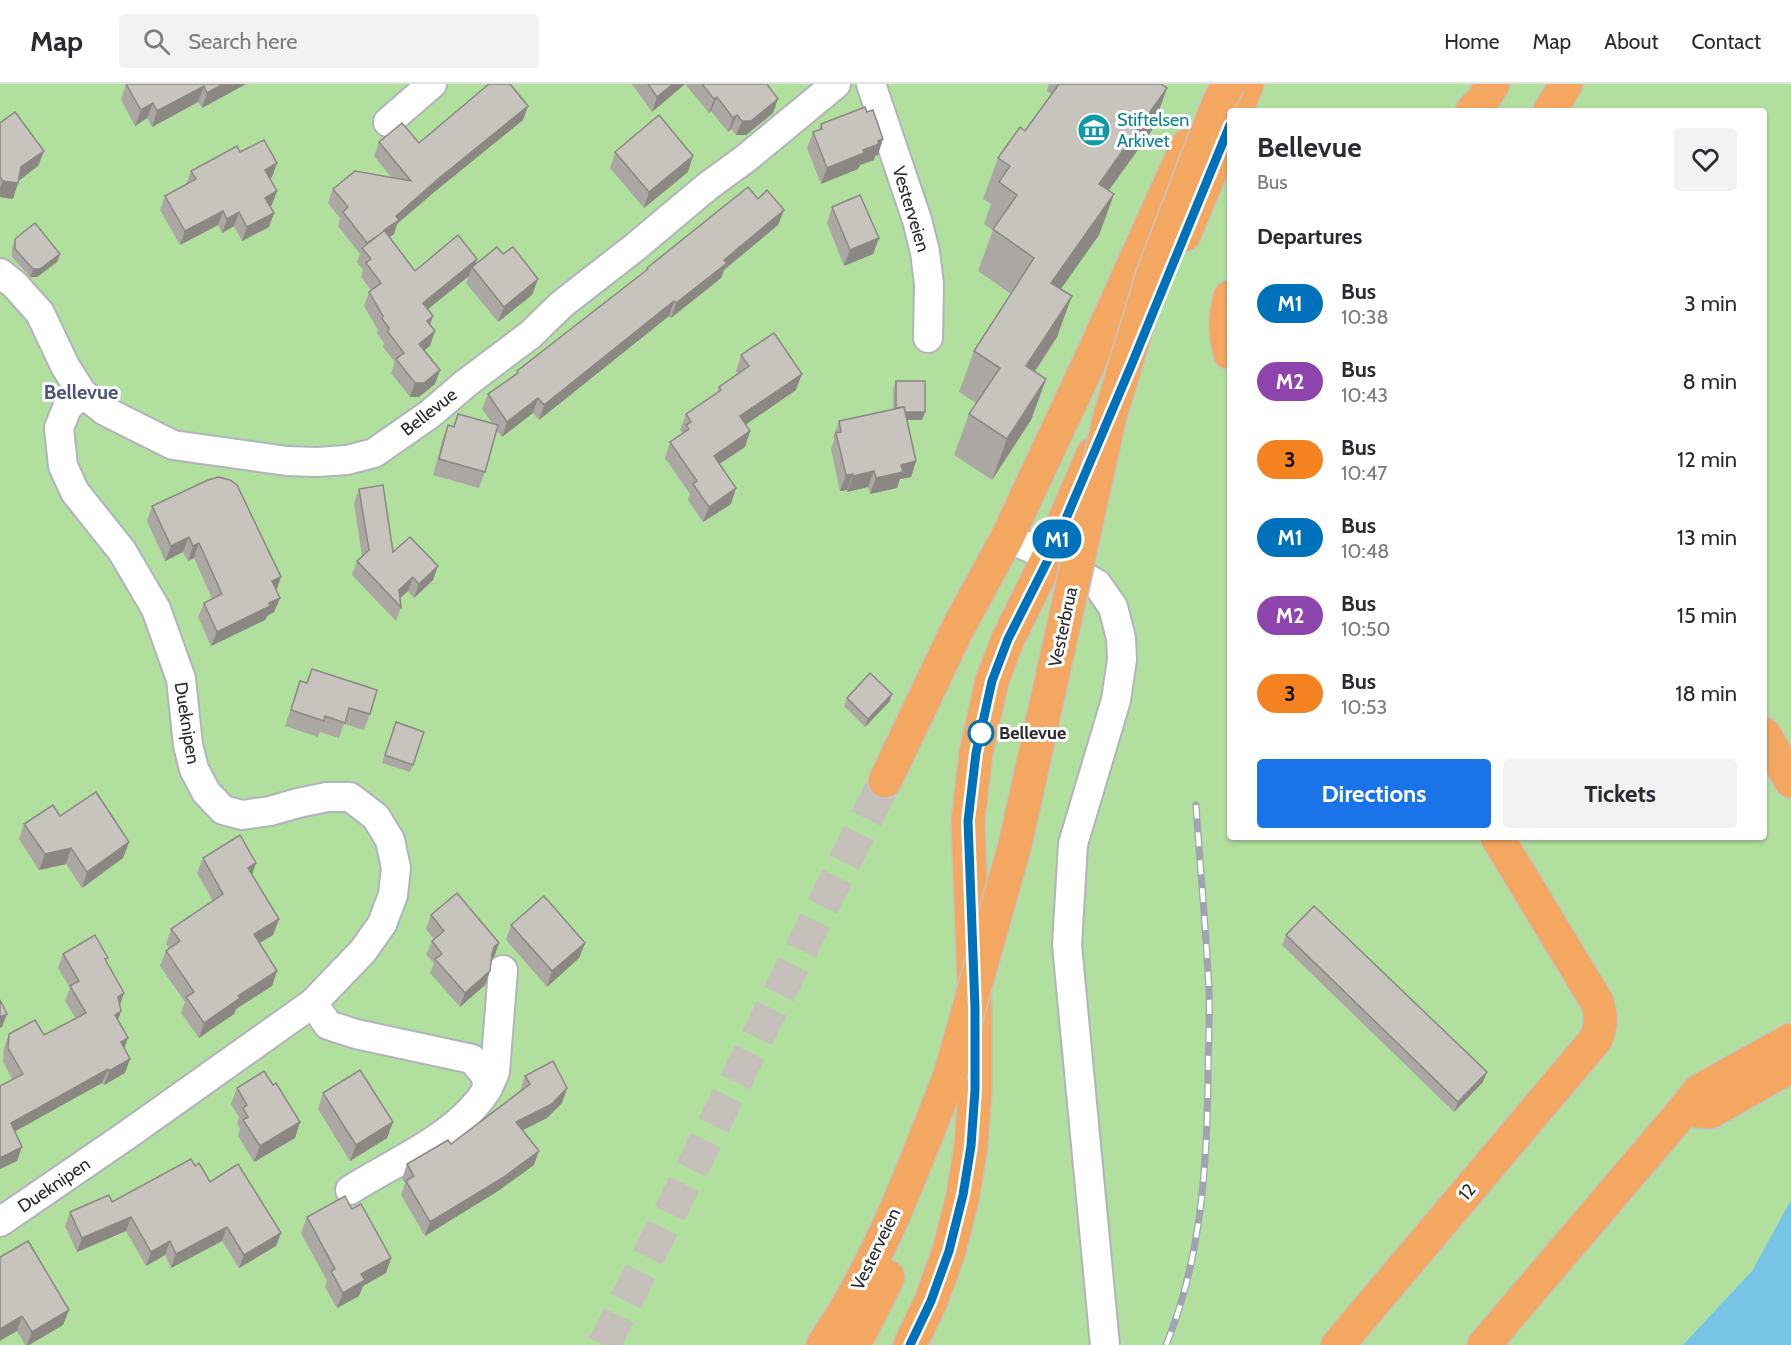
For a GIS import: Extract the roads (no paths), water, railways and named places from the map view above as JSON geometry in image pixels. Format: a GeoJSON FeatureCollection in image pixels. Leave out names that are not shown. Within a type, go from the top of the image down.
{"type":"FeatureCollection","features":[{"type":"Feature","properties":{"kind":"highway"},"geometry":{"type":"LineString","coordinates":[[885,781],[958,628],[1007,538],[1216,84]]}},
{"type":"Feature","properties":{"kind":"highway","name":"Vesterbrua"},"geometry":{"type":"LineString","coordinates":[[926,1151],[1015,846],[1110,416],[1153,274],[1228,84]]}},
{"type":"Feature","properties":{"kind":"highway"},"geometry":{"type":"LineString","coordinates":[[1237,108],[1247,84]]}},
{"type":"Feature","properties":{"kind":"highway"},"geometry":{"type":"LineString","coordinates":[[1475,108],[1493,84]]}},
{"type":"Feature","properties":{"kind":"highway"},"geometry":{"type":"LineString","coordinates":[[1552,108],[1566,84]]}},
{"type":"Feature","properties":{"kind":"highway"},"geometry":{"type":"LineString","coordinates":[[910,1345],[931,1301],[949,1251],[963,1195],[971,1146],[975,1090],[975,1008],[968,821],[976,753],[992,681],[1008,639],[1050,556],[1227,132]]}},
{"type":"Feature","properties":{"kind":"highway"},"geometry":{"type":"LineString","coordinates":[[1227,316],[1227,342]]}},
{"type":"Feature","properties":{"kind":"highway"},"geometry":{"type":"LineString","coordinates":[[1767,739],[1791,781]]}},
{"type":"Feature","properties":{"kind":"highway","name":"12"},"geometry":{"type":"LineString","coordinates":[[1338,1345],[1596,1039],[1600,1027],[1600,1011],[1597,1002],[1499,840]]}},
{"type":"Feature","properties":{"kind":"highway"},"geometry":{"type":"LineString","coordinates":[[1484,1345],[1699,1091],[1791,1040]]}},
{"type":"Feature","properties":{"kind":"highway"},"geometry":{"type":"LineString","coordinates":[[1684,1110],[1710,1112],[1791,1066]]}},
{"type":"Feature","properties":{"kind":"highway","name":"Vesterveien"},"geometry":{"type":"LineString","coordinates":[[824,1345],[879,1248],[926,1151]]}},
{"type":"Feature","properties":{"kind":"highway","name":"Vesterveien"},"geometry":{"type":"LineString","coordinates":[[854,1345],[897,1257],[918,1200],[926,1151]]}},
{"type":"Feature","properties":{"kind":"street"},"geometry":{"type":"LineString","coordinates":[[388,122],[432,84]]}},
{"type":"Feature","properties":{"kind":"street","name":"Bellevue"},"geometry":{"type":"LineString","coordinates":[[0,273],[15,285],[40,313],[82,393],[105,411],[173,445],[287,461],[347,460],[374,453],[430,414],[465,384],[530,335],[562,304],[836,84]]}},
{"type":"Feature","properties":{"kind":"street","name":"Vesterveien"},"geometry":{"type":"LineString","coordinates":[[871,84],[917,220],[925,252],[929,284],[928,339]]}},
{"type":"Feature","properties":{"kind":"street","name":"Dueknipen"},"geometry":{"type":"LineString","coordinates":[[0,1222],[127,1136],[313,1003],[363,951],[382,924],[393,895],[396,868],[390,840],[376,817],[350,797],[327,797],[270,811],[242,815],[223,810],[206,792],[194,770],[181,679],[156,609],[122,551],[75,492],[63,466],[59,428],[67,408],[82,393]]}},
{"type":"Feature","properties":{"kind":"street"},"geometry":{"type":"LineString","coordinates":[[1007,538],[1050,556],[1097,584],[1113,607],[1121,638],[1122,660],[1116,700],[1073,844],[1066,945],[1105,1345]]}},
{"type":"Feature","properties":{"kind":"street"},"geometry":{"type":"LineString","coordinates":[[350,1190],[453,1126],[478,1105],[495,1072],[503,970]]}},
{"type":"Feature","properties":{"kind":"street"},"geometry":{"type":"LineString","coordinates":[[313,1003],[328,1025],[356,1034],[472,1059],[485,1075],[488,1088]]}},
{"type":"Feature","properties":{"kind":"water"},"geometry":{"type":"Polygon","coordinates":[[[1791,1200],[1791,1345],[1683,1345],[1752,1271],[1791,1200]]]}},
{"type":"Feature","properties":{"kind":"tunnel"},"geometry":{"type":"LineString","coordinates":[[604,1345],[885,781]]}},
{"type":"Feature","properties":{"kind":"railway"},"geometry":{"type":"LineString","coordinates":[[1166,1345],[1178,1313],[1194,1247],[1200,1213],[1206,1145],[1209,991],[1196,805]]}},
{"type":"Feature","properties":{"kind":"place","name":"Stiftelsen Arkivet"},"geometry":{"type":"Point","coordinates":[1094,130]}},
{"type":"Feature","properties":{"kind":"place","name":"Bellevue"},"geometry":{"type":"Point","coordinates":[981,733]}},
{"type":"Feature","properties":{"kind":"district","name":"Bellevue"},"geometry":{"type":"Point","coordinates":[81,392]}}]}
